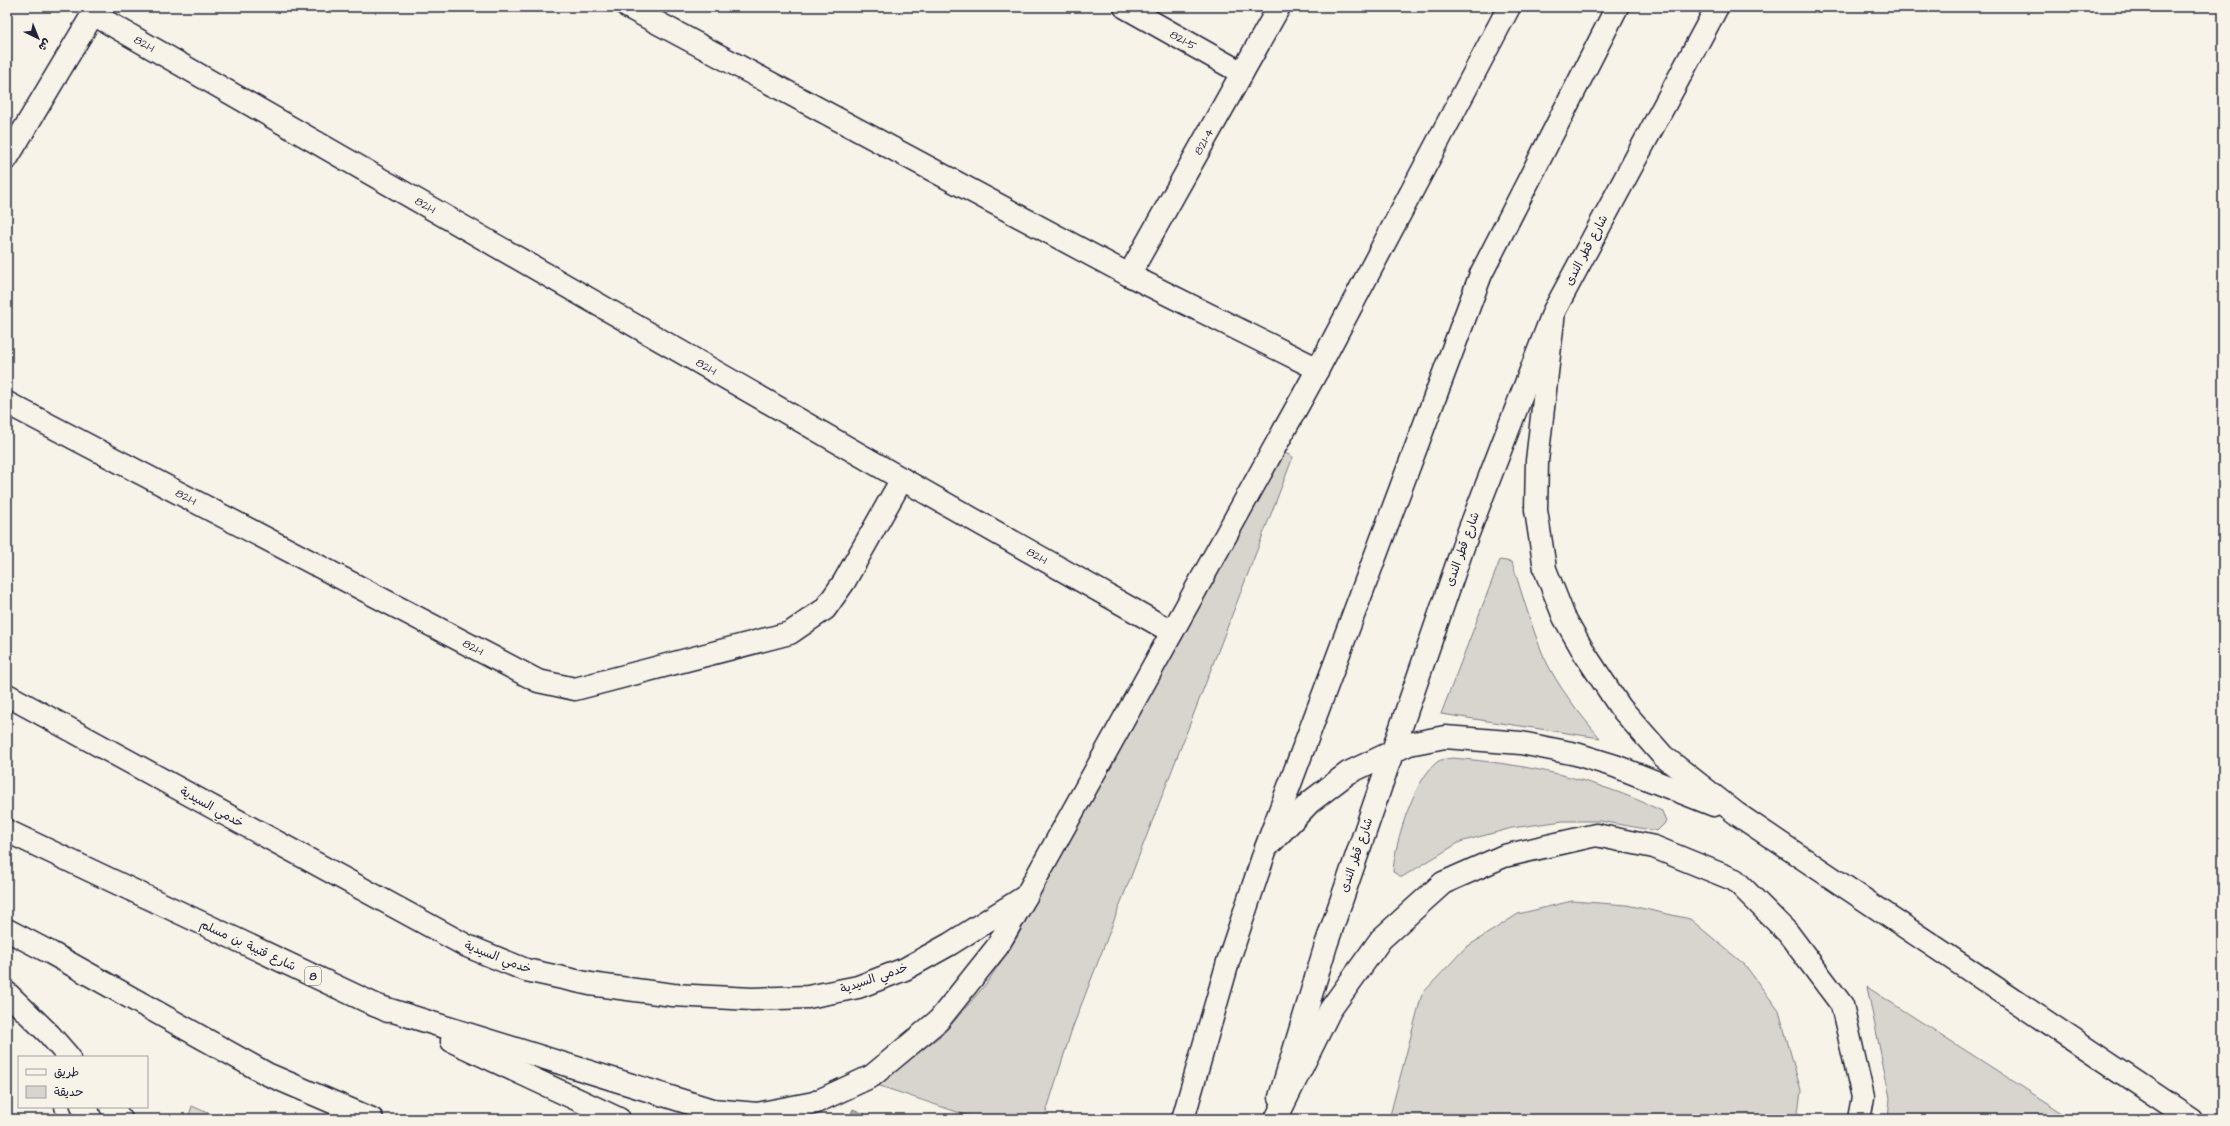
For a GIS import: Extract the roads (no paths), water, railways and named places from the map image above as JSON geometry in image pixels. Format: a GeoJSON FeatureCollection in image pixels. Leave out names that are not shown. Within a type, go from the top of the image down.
{"type":"FeatureCollection","features":[{"type":"Feature","properties":{"kind":"main road"},"geometry":{"type":"LineString","coordinates":[[628,7],[1129,275],[1318,369]]}},
{"type":"Feature","properties":{"kind":"main road","name":"821-5"},"geometry":{"type":"LineString","coordinates":[[1126,7],[1242,73]]}},
{"type":"Feature","properties":{"kind":"main road","name":"821-4"},"geometry":{"type":"LineString","coordinates":[[1129,275],[1279,7]]}},
{"type":"Feature","properties":{"kind":"main road"},"geometry":{"type":"LineString","coordinates":[[374,1005],[712,1110],[764,1112],[814,1103],[872,1076],[939,1020],[997,947],[1026,896],[1318,369],[1509,7]]}},
{"type":"Feature","properties":{"kind":"main road"},"geometry":{"type":"LineString","coordinates":[[1183,1119],[1228,962],[1266,848],[1481,274],[1617,7]]}},
{"type":"Feature","properties":{"kind":"main road","name":"شارع قطر الندى"},"geometry":{"type":"LineString","coordinates":[[1275,1119],[1326,945],[1391,753],[1465,541],[1554,312],[1717,7]]}},
{"type":"Feature","properties":{"kind":"main road","name":"821-1"},"geometry":{"type":"LineString","coordinates":[[7,158],[87,11],[902,479],[1172,632]]}},
{"type":"Feature","properties":{"kind":"main road"},"geometry":{"type":"LineString","coordinates":[[1554,312],[1537,461],[1536,510],[1545,569],[1564,617],[1585,654],[1620,707],[1663,756],[1737,814],[2191,1119]]}},
{"type":"Feature","properties":{"kind":"main road","name":"821-1"},"geometry":{"type":"LineString","coordinates":[[7,403],[538,682],[575,689],[790,633],[825,610],[844,582],[902,479]]}},
{"type":"Feature","properties":{"kind":"main road","name":"خدمي السيدية"},"geometry":{"type":"LineString","coordinates":[[7,695],[467,946],[526,970],[590,984],[673,995],[752,1000],[808,997],[858,986],[905,969],[950,944],[1026,896]]}},
{"type":"Feature","properties":{"kind":"main road"},"geometry":{"type":"LineString","coordinates":[[1266,848],[1310,802],[1348,773],[1409,744],[1445,736],[1521,744],[1576,754],[1615,766],[1737,814]]}},
{"type":"Feature","properties":{"kind":"main road","name":"شارع قتيبة بن مسلم"},"geometry":{"type":"LineString","coordinates":[[7,831],[619,1119]]}},
{"type":"Feature","properties":{"kind":"main road"},"geometry":{"type":"LineString","coordinates":[[1275,1119],[1330,1010],[1381,939],[1443,883],[1504,856],[1596,836],[1654,847],[1735,880],[1788,933],[1842,1005],[1863,1097],[1859,1119]]}},
{"type":"Feature","properties":{"kind":"main road"},"geometry":{"type":"LineString","coordinates":[[7,930],[267,1074],[372,1119]]}},
{"type":"Feature","properties":{"kind":"main road"},"geometry":{"type":"LineString","coordinates":[[7,993],[49,1034],[68,1056]]}},
{"type":"Feature","properties":{"kind":"main road"},"geometry":{"type":"LineString","coordinates":[[112,1108],[121,1119]]}},
{"type":"Feature","properties":{"kind":"lane"},"geometry":{"type":"LineString","coordinates":[[49,1034],[53,1056]]}},
{"type":"Feature","properties":{"kind":"lane"},"geometry":{"type":"LineString","coordinates":[[62,1108],[66,1119]]}}]}
